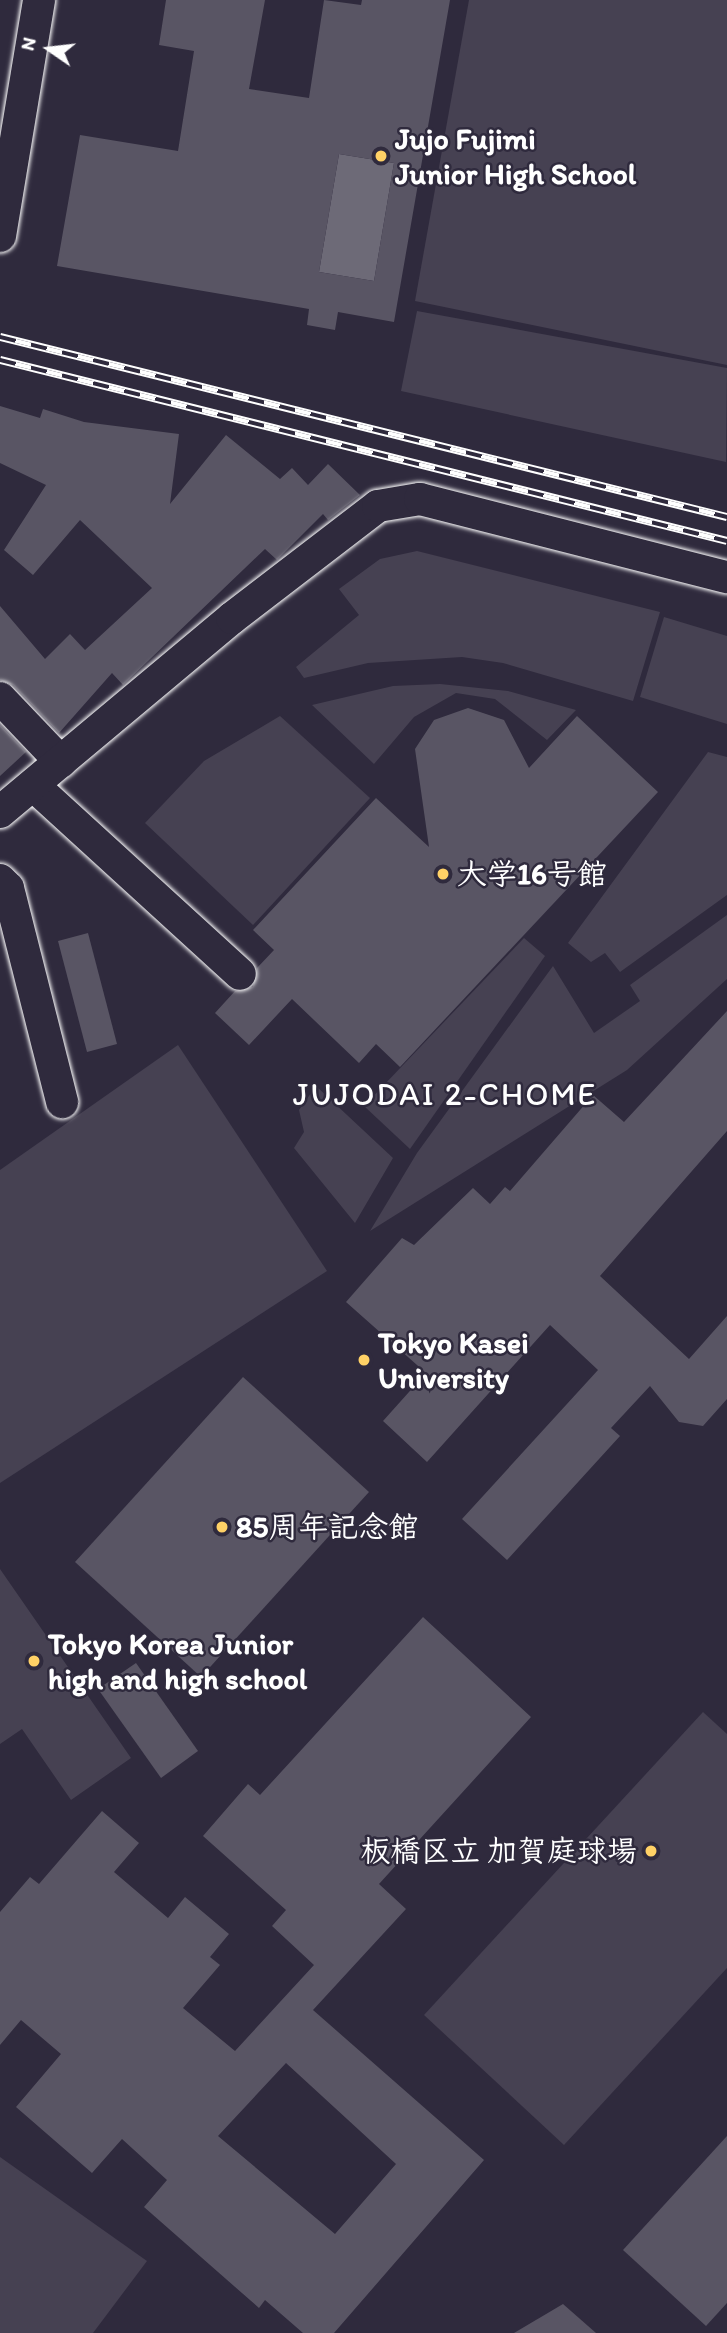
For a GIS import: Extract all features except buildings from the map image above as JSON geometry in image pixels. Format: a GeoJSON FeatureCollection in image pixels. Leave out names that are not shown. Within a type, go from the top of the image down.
{"type":"FeatureCollection","features":[{"type":"Feature","properties":{"kind":"street"},"geometry":{"type":"LineString","coordinates":[[0,236],[39,0]]}},
{"type":"Feature","properties":{"kind":"street"},"geometry":{"type":"LineString","coordinates":[[0,812],[378,506],[420,499],[727,578]]}},
{"type":"Feature","properties":{"kind":"street"},"geometry":{"type":"LineString","coordinates":[[0,698],[61,762]]}},
{"type":"Feature","properties":{"kind":"street"},"geometry":{"type":"LineString","coordinates":[[33,785],[240,974]]}},
{"type":"Feature","properties":{"kind":"street"},"geometry":{"type":"LineString","coordinates":[[0,880],[8,888],[62,1102]]}},
{"type":"Feature","properties":{"kind":"shaded area"},"geometry":{"type":"Polygon","coordinates":[[[469,0],[727,0],[727,365],[415,301],[469,0]]]}},
{"type":"Feature","properties":{"kind":"shaded area"},"geometry":{"type":"Polygon","coordinates":[[[339,154],[394,163],[374,281],[319,272],[339,154]]]}},
{"type":"Feature","properties":{"kind":"shaded area"},"geometry":{"type":"Polygon","coordinates":[[[417,311],[727,368],[726,462],[401,391],[417,311]]]}},
{"type":"Feature","properties":{"kind":"shaded area"},"geometry":{"type":"Polygon","coordinates":[[[417,551],[660,612],[633,701],[503,663],[462,657],[368,663],[304,678],[296,667],[359,615],[339,589],[380,559],[417,551]]]}},
{"type":"Feature","properties":{"kind":"shaded area"},"geometry":{"type":"Polygon","coordinates":[[[664,617],[727,636],[727,724],[640,697],[664,617]]]}},
{"type":"Feature","properties":{"kind":"shaded area"},"geometry":{"type":"Polygon","coordinates":[[[440,684],[508,691],[576,710],[547,740],[495,699],[456,693],[414,717],[374,764],[312,705],[393,686],[440,684]]]}},
{"type":"Feature","properties":{"kind":"shaded area"},"geometry":{"type":"Polygon","coordinates":[[[280,716],[370,798],[253,925],[145,823],[204,761],[280,716]]]}},
{"type":"Feature","properties":{"kind":"shaded area"},"geometry":{"type":"Polygon","coordinates":[[[708,752],[727,757],[727,895],[620,972],[605,953],[591,962],[568,943],[708,752]]]}},
{"type":"Feature","properties":{"kind":"shaded area"},"geometry":{"type":"Polygon","coordinates":[[[727,915],[727,979],[627,1070],[370,1231],[417,1153],[553,966],[594,1033],[640,1001],[630,985],[727,915]]]}},
{"type":"Feature","properties":{"kind":"shaded area"},"geometry":{"type":"Polygon","coordinates":[[[524,938],[545,956],[410,1149],[364,1106],[524,938]]]}},
{"type":"Feature","properties":{"kind":"shaded area"},"geometry":{"type":"Polygon","coordinates":[[[178,1045],[327,1271],[0,1483],[0,1170],[178,1045]]]}},
{"type":"Feature","properties":{"kind":"shaded area"},"geometry":{"type":"Polygon","coordinates":[[[316,1086],[393,1158],[355,1223],[294,1148],[304,1132],[299,1110],[316,1086]]]}},
{"type":"Feature","properties":{"kind":"shaded area","name":"Tokyo Korea Junior high and high school"},"geometry":{"type":"Polygon","coordinates":[[[0,1569],[131,1758],[71,1800],[22,1729],[0,1744],[0,1569]]]}},
{"type":"Feature","properties":{"kind":"shaded area","name":"板橋区立 加賀庭球場"},"geometry":{"type":"Polygon","coordinates":[[[703,1712],[727,1734],[727,1968],[564,2145],[424,2015],[703,1712]]]}},
{"type":"Feature","properties":{"kind":"shaded area"},"geometry":{"type":"Polygon","coordinates":[[[0,2157],[147,2261],[93,2333],[0,2333],[0,2157]]]}},
{"type":"Feature","properties":{"kind":"railway"},"geometry":{"type":"LineString","coordinates":[[0,337],[727,517]]}},
{"type":"Feature","properties":{"kind":"railway"},"geometry":{"type":"LineString","coordinates":[[0,360],[727,541]]}},
{"type":"Feature","properties":{"kind":"place","name":"Jujo Fujimi Junior High School"},"geometry":{"type":"Point","coordinates":[381,156]}},
{"type":"Feature","properties":{"kind":"place","name":"大学16号館"},"geometry":{"type":"Point","coordinates":[443,874]}},
{"type":"Feature","properties":{"kind":"place","name":"Tokyo Kasei University"},"geometry":{"type":"Point","coordinates":[364,1360]}},
{"type":"Feature","properties":{"kind":"place","name":"85周年記念館"},"geometry":{"type":"Point","coordinates":[222,1527]}},
{"type":"Feature","properties":{"kind":"place","name":"Tokyo Korea Junior high and high school"},"geometry":{"type":"Point","coordinates":[34,1661]}},
{"type":"Feature","properties":{"kind":"place","name":"板橋区立 加賀庭球場"},"geometry":{"type":"Point","coordinates":[651,1851]}},
{"type":"Feature","properties":{"kind":"district","name":"JUJODAI 2-CHOME"},"geometry":{"type":"Point","coordinates":[445,1094]}}]}
